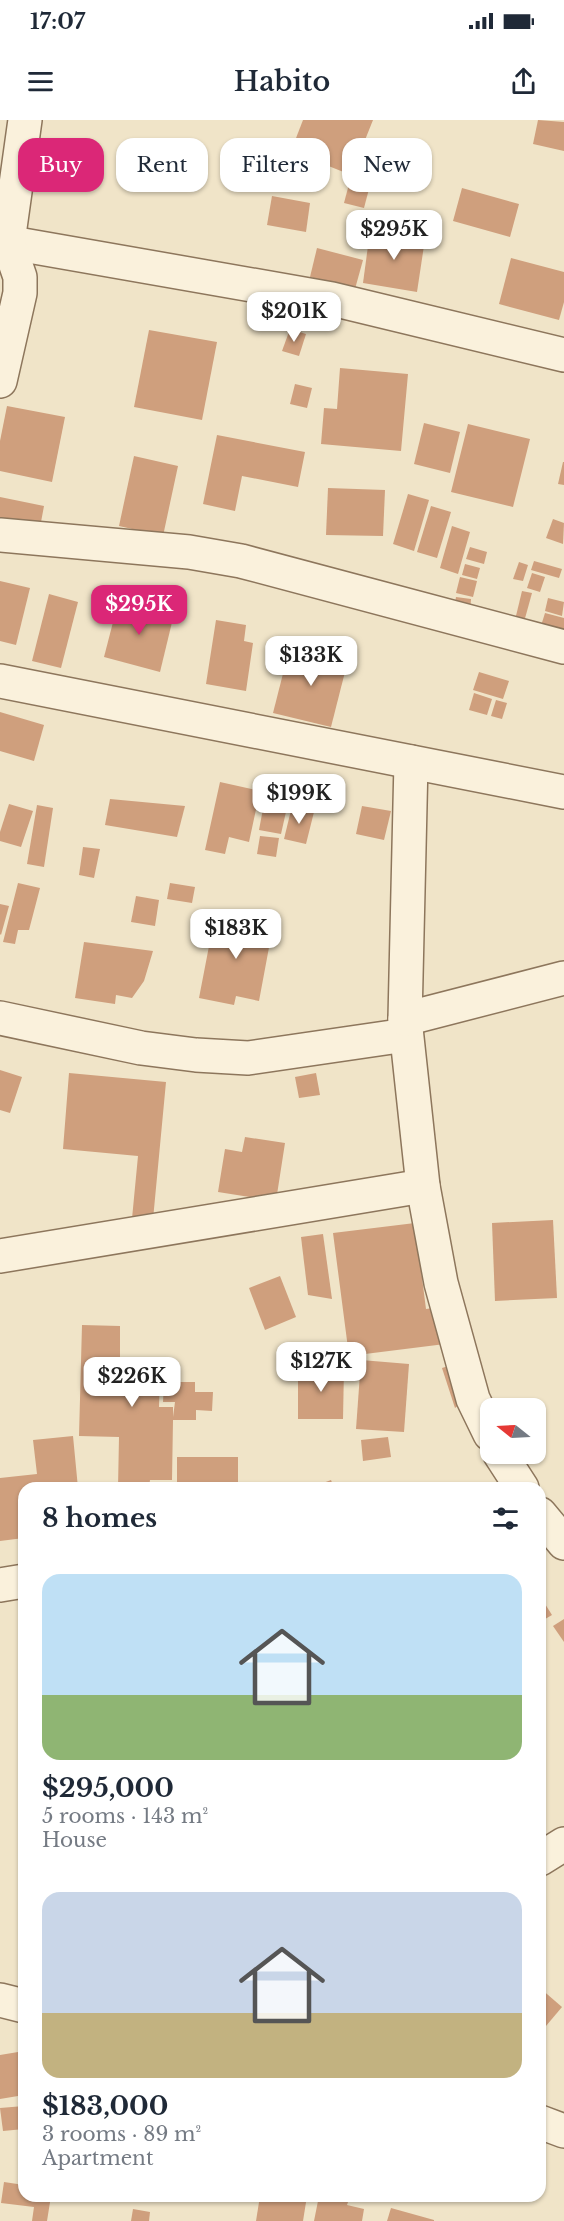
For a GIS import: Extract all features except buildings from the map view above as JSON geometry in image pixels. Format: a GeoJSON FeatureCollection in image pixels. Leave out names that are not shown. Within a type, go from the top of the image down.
{"type":"FeatureCollection","features":[{"type":"Feature","properties":{"kind":"street"},"geometry":{"type":"LineString","coordinates":[[0,381],[20,293],[20,277],[4,242],[25,120]]}},
{"type":"Feature","properties":{"kind":"street"},"geometry":{"type":"LineString","coordinates":[[4,242],[332,299],[403,314],[564,355]]}},
{"type":"Feature","properties":{"kind":"street"},"geometry":{"type":"LineString","coordinates":[[0,535],[189,552],[241,561],[564,647]]}},
{"type":"Feature","properties":{"kind":"street"},"geometry":{"type":"LineString","coordinates":[[0,681],[564,792]]}},
{"type":"Feature","properties":{"kind":"street"},"geometry":{"type":"LineString","coordinates":[[411,762],[406,1027],[423,1186],[441,1283],[473,1399],[480,1413]]}},
{"type":"Feature","properties":{"kind":"street"},"geometry":{"type":"LineString","coordinates":[[0,1018],[141,1048],[196,1055],[248,1058],[406,1027],[564,978]]}},
{"type":"Feature","properties":{"kind":"street"},"geometry":{"type":"LineString","coordinates":[[0,1256],[423,1186]]}},
{"type":"Feature","properties":{"kind":"street"},"geometry":{"type":"LineString","coordinates":[[506,1464],[518,1482]]}},
{"type":"Feature","properties":{"kind":"street"},"geometry":{"type":"LineString","coordinates":[[546,1521],[564,1543]]}},
{"type":"Feature","properties":{"kind":"street"},"geometry":{"type":"LineString","coordinates":[[0,1585],[18,1582]]}},
{"type":"Feature","properties":{"kind":"street"},"geometry":{"type":"LineString","coordinates":[[546,1855],[564,1844]]}},
{"type":"Feature","properties":{"kind":"street"},"geometry":{"type":"LineString","coordinates":[[0,2000],[18,2004]]}},
{"type":"Feature","properties":{"kind":"street"},"geometry":{"type":"LineString","coordinates":[[546,2124],[564,2131]]}}]}
